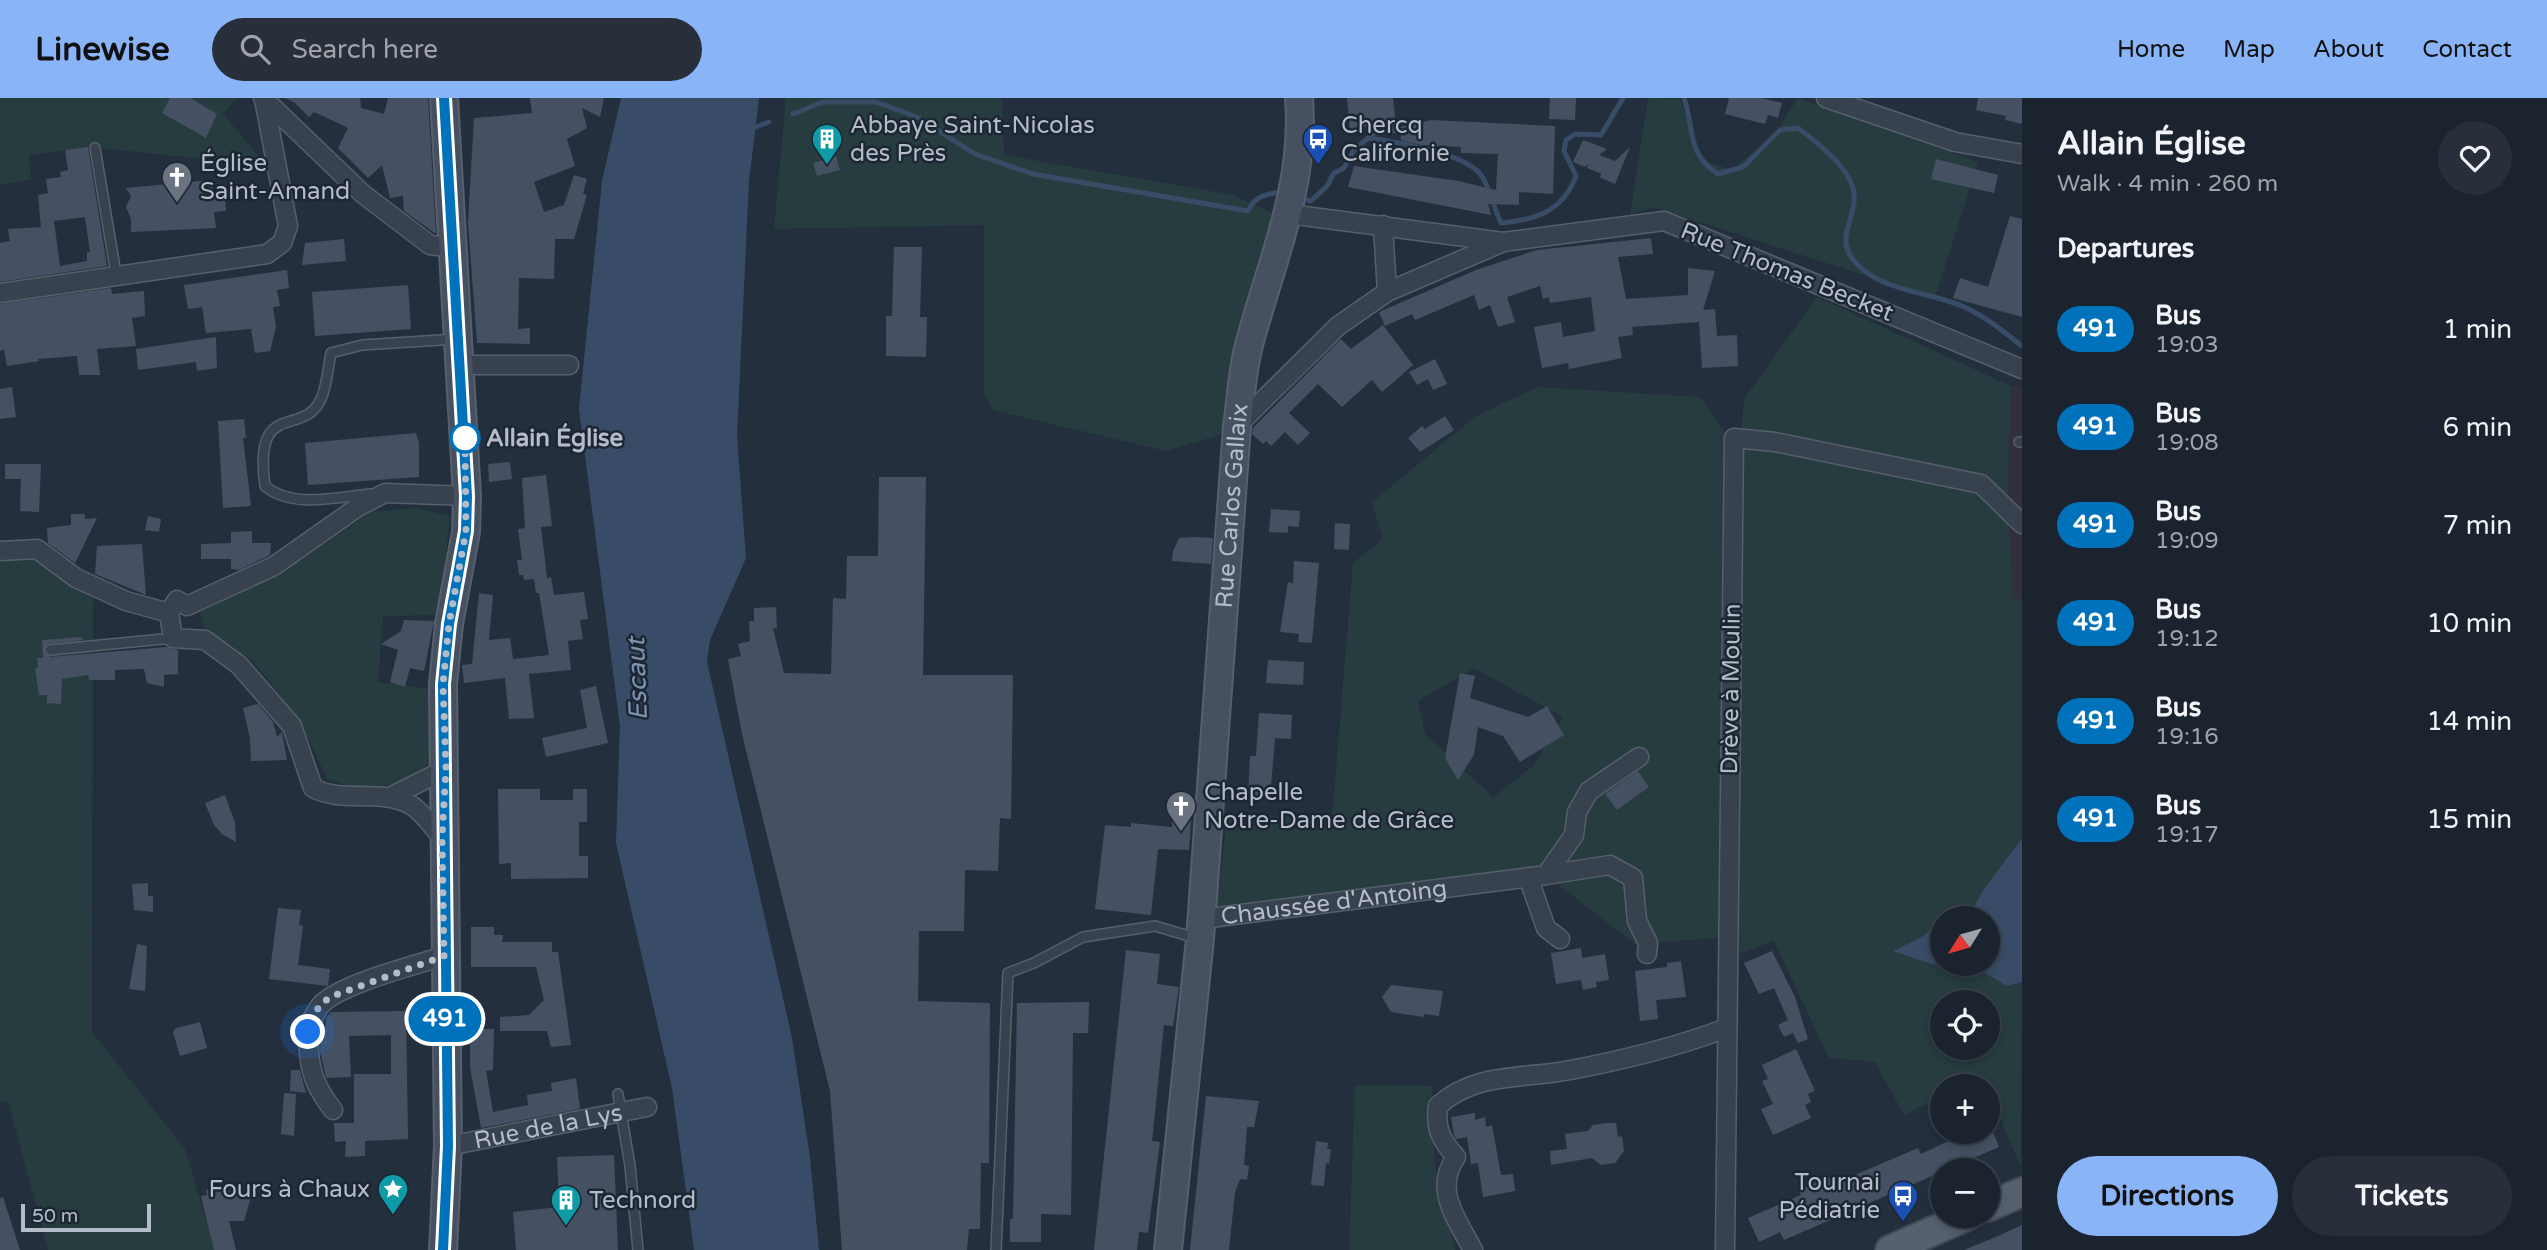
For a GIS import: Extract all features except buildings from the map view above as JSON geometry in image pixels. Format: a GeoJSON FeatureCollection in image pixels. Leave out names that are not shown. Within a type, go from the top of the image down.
{"type":"FeatureCollection","features":[{"type":"Feature","properties":{"kind":"main road","name":"Rue de la Lys"},"geometry":{"type":"LineString","coordinates":[[443,1250],[448,1146],[442,837],[446,769],[443,684],[449,624],[466,531],[467,496],[455,248],[444,98]]}},
{"type":"Feature","properties":{"kind":"main road","name":"Rue Carlos Gallaix"},"geometry":{"type":"LineString","coordinates":[[1201,929],[1237,426],[1248,348],[1289,214],[1303,137],[1299,98]]}},
{"type":"Feature","properties":{"kind":"main road","name":"Chaussée d'Antoing"},"geometry":{"type":"LineString","coordinates":[[1168,1250],[1201,929]]}},
{"type":"Feature","properties":{"kind":"main road"},"geometry":{"type":"LineString","coordinates":[[2000,1202],[2022,1192]]}},
{"type":"Feature","properties":{"kind":"main road"},"geometry":{"type":"LineString","coordinates":[[1890,1250],[1940,1228]]}},
{"type":"Feature","properties":{"kind":"street"},"geometry":{"type":"LineString","coordinates":[[1826,98],[1955,142],[2022,154]]}},
{"type":"Feature","properties":{"kind":"street"},"geometry":{"type":"LineString","coordinates":[[264,99],[363,194],[430,245],[455,248]]}},
{"type":"Feature","properties":{"kind":"street"},"geometry":{"type":"LineString","coordinates":[[0,293],[267,254],[282,243],[288,226],[264,99]]}},
{"type":"Feature","properties":{"kind":"street","name":"Rue Thomas Becket"},"geometry":{"type":"LineString","coordinates":[[1289,214],[1503,242],[1664,221],[2022,369]]}},
{"type":"Feature","properties":{"kind":"street"},"geometry":{"type":"LineString","coordinates":[[1383,225],[1387,292]]}},
{"type":"Feature","properties":{"kind":"street","name":"Rue Thomas Becket"},"geometry":{"type":"LineString","coordinates":[[1237,426],[1338,326],[1387,292],[1503,242]]}},
{"type":"Feature","properties":{"kind":"street"},"geometry":{"type":"LineString","coordinates":[[459,352],[569,365]]}},
{"type":"Feature","properties":{"kind":"street","name":"Drève à Moulin"},"geometry":{"type":"LineString","coordinates":[[1725,1250],[1734,438],[1774,442],[1981,484],[2022,524]]}},
{"type":"Feature","properties":{"kind":"street"},"geometry":{"type":"LineString","coordinates":[[442,837],[413,806],[390,797],[330,797],[313,788],[292,726],[239,665],[205,640],[173,638],[169,613],[177,600],[187,606],[274,566],[358,507],[385,493],[467,496]]}},
{"type":"Feature","properties":{"kind":"street"},"geometry":{"type":"LineString","coordinates":[[0,551],[37,549],[76,578],[126,601],[169,613]]}},
{"type":"Feature","properties":{"kind":"street"},"geometry":{"type":"LineString","coordinates":[[1546,875],[1574,835],[1577,812],[1589,791],[1639,757]]}},
{"type":"Feature","properties":{"kind":"street"},"geometry":{"type":"LineString","coordinates":[[390,797],[446,769]]}},
{"type":"Feature","properties":{"kind":"street","name":"Chaussée d'Antoing"},"geometry":{"type":"LineString","coordinates":[[1201,929],[1610,864],[1633,878],[1637,922],[1648,943],[1647,954]]}},
{"type":"Feature","properties":{"kind":"street"},"geometry":{"type":"LineString","coordinates":[[1528,877],[1546,928],[1560,939]]}},
{"type":"Feature","properties":{"kind":"street"},"geometry":{"type":"LineString","coordinates":[[333,1110],[315,1086],[310,1063],[308,1032],[319,1006],[330,997],[356,985],[444,956]]}},
{"type":"Feature","properties":{"kind":"street"},"geometry":{"type":"LineString","coordinates":[[1473,1250],[1446,1196],[1447,1171],[1456,1157],[1443,1142],[1436,1124],[1438,1106],[1454,1091],[1473,1083],[1565,1071],[1662,1049],[1727,1028]]}},
{"type":"Feature","properties":{"kind":"street","name":"Rue de la Lys"},"geometry":{"type":"LineString","coordinates":[[448,1146],[647,1107]]}},
{"type":"Feature","properties":{"kind":"lane"},"geometry":{"type":"LineString","coordinates":[[94,148],[116,274]]}},
{"type":"Feature","properties":{"kind":"lane"},"geometry":{"type":"LineString","coordinates":[[385,493],[297,499],[276,496],[265,486],[261,459],[268,436],[281,422],[306,415],[320,402],[331,353],[362,345],[459,352]]}},
{"type":"Feature","properties":{"kind":"lane"},"geometry":{"type":"LineString","coordinates":[[50,650],[173,638]]}},
{"type":"Feature","properties":{"kind":"lane"},"geometry":{"type":"LineString","coordinates":[[996,1250],[1008,973],[1034,963],[1083,937],[1155,926],[1201,929]]}},
{"type":"Feature","properties":{"kind":"lane"},"geometry":{"type":"LineString","coordinates":[[618,1094],[630,1166],[638,1250]]}},
{"type":"Feature","properties":{"kind":"shaded area"},"geometry":{"type":"Polygon","coordinates":[[[2011,386],[2022,386],[2022,600],[2013,599],[2008,498],[2011,386]]]}},
{"type":"Feature","properties":{"kind":"green space"},"geometry":{"type":"Polygon","coordinates":[[[0,98],[237,98],[223,114],[262,160],[216,160],[89,147],[29,155],[31,179],[0,185],[0,98]]]}},
{"type":"Feature","properties":{"kind":"green space"},"geometry":{"type":"Polygon","coordinates":[[[786,98],[1002,98],[1004,155],[1233,195],[1272,213],[1233,346],[1222,434],[1166,451],[993,410],[984,394],[984,225],[774,229],[786,98]]]}},
{"type":"Feature","properties":{"kind":"green space"},"geometry":{"type":"Polygon","coordinates":[[[1648,98],[1680,99],[1701,160],[1732,170],[1775,134],[1798,98],[1978,162],[1935,298],[1653,207],[1630,215],[1648,98]]]}},
{"type":"Feature","properties":{"kind":"green space"},"geometry":{"type":"Polygon","coordinates":[[[1817,297],[2011,386],[2008,498],[2013,598],[2022,600],[2022,838],[1974,906],[1930,906],[1930,930],[1894,950],[1930,963],[1930,976],[1990,976],[2006,986],[2022,982],[2021,1167],[2000,1119],[2000,1074],[1930,1074],[1930,1102],[1904,1115],[1875,1062],[1829,1058],[1774,941],[1735,955],[1740,445],[1744,399],[1817,297]]]}},
{"type":"Feature","properties":{"kind":"green space"},"geometry":{"type":"Polygon","coordinates":[[[1537,387],[1700,397],[1726,434],[1720,938],[1635,944],[1546,875],[1216,917],[1227,816],[1332,818],[1353,563],[1383,539],[1372,502],[1475,417],[1537,387]],[[1474,668],[1418,701],[1425,734],[1493,797],[1533,766],[1563,717],[1474,668]]]}},
{"type":"Feature","properties":{"kind":"green space"},"geometry":{"type":"Polygon","coordinates":[[[416,508],[450,516],[439,615],[383,616],[378,682],[432,689],[434,760],[412,777],[370,792],[327,779],[306,734],[270,681],[250,659],[205,628],[200,612],[289,568],[371,512],[416,508]]]}},
{"type":"Feature","properties":{"kind":"green space"},"geometry":{"type":"Polygon","coordinates":[[[0,545],[37,549],[93,586],[92,1032],[185,1149],[215,1250],[48,1250],[8,1101],[0,1101],[0,545]]]}},
{"type":"Feature","properties":{"kind":"green space"},"geometry":{"type":"Polygon","coordinates":[[[1355,1085],[1432,1086],[1435,1166],[1455,1250],[1349,1250],[1355,1085]]]}},
{"type":"Feature","properties":{"kind":"water","name":"Escaut"},"geometry":{"type":"Polygon","coordinates":[[[621,98],[759,98],[749,181],[737,436],[746,558],[710,640],[707,662],[792,1038],[810,1158],[819,1250],[694,1250],[672,1088],[616,843],[620,726],[579,409],[602,181],[621,98]]]}},
{"type":"Feature","properties":{"kind":"water"},"geometry":{"type":"Polygon","coordinates":[[[2022,838],[2022,982],[2006,986],[1990,976],[2000,976],[2000,906],[1974,906],[2022,838]]]}},
{"type":"Feature","properties":{"kind":"water"},"geometry":{"type":"Polygon","coordinates":[[[1930,930],[1930,964],[1893,951],[1930,930]]]}},
{"type":"Feature","properties":{"kind":"waterway"},"geometry":{"type":"LineString","coordinates":[[1307,200],[1311,201],[1327,186],[1334,173],[1344,168],[1354,150],[1368,138],[1448,155],[1475,169],[1486,183],[1501,223],[1537,216],[1547,212],[1564,198],[1576,176],[1564,151],[1566,140],[1575,134],[1601,135],[1623,98]]}},
{"type":"Feature","properties":{"kind":"waterway"},"geometry":{"type":"LineString","coordinates":[[1684,98],[1696,149],[1708,166],[1718,174],[1743,167],[1780,130],[1798,128],[1835,160],[1850,180],[1854,202],[1846,244],[1852,258],[1862,269],[1889,284],[1964,307],[2022,346]]}},
{"type":"Feature","properties":{"kind":"waterway"},"geometry":{"type":"LineString","coordinates":[[793,114],[823,102],[876,102],[917,117],[975,154],[1033,174],[1248,211],[1254,201],[1263,196],[1285,192]]}},
{"type":"Feature","properties":{"kind":"waterway"},"geometry":{"type":"LineString","coordinates":[[756,127],[769,122]]}},
{"type":"Feature","properties":{"kind":"bus line","name":"491"},"geometry":{"type":"LineString","coordinates":[[443,1250],[448,1146],[442,837],[446,769],[443,684],[449,624],[466,531],[467,496],[455,248],[444,98]]}},
{"type":"Feature","properties":{"kind":"place","name":"Abbaye Saint-Nicolas des Près"},"geometry":{"type":"Point","coordinates":[827,166]}},
{"type":"Feature","properties":{"kind":"place","name":"Chercq Californie"},"geometry":{"type":"Point","coordinates":[1318,166]}},
{"type":"Feature","properties":{"kind":"place","name":"Église Saint-Amand"},"geometry":{"type":"Point","coordinates":[177,204]}},
{"type":"Feature","properties":{"kind":"place","name":"Allain Église"},"geometry":{"type":"Point","coordinates":[465,438]}},
{"type":"Feature","properties":{"kind":"place","name":"Chapelle Notre-Dame de Grâce"},"geometry":{"type":"Point","coordinates":[1181,833]}},
{"type":"Feature","properties":{"kind":"place","name":"Fours à Chaux"},"geometry":{"type":"Point","coordinates":[393,1216]}},
{"type":"Feature","properties":{"kind":"place","name":"Tournai Pédiatrie"},"geometry":{"type":"Point","coordinates":[1903,1223]}},
{"type":"Feature","properties":{"kind":"place","name":"Technord"},"geometry":{"type":"Point","coordinates":[566,1227]}},
{"type":"Feature","properties":{"kind":"route"},"geometry":{"type":"LineString","coordinates":[[308,1032],[319,1006],[330,997],[356,985],[444,956],[442,837],[446,769],[443,684],[449,624],[466,531],[465,438]]}}]}
